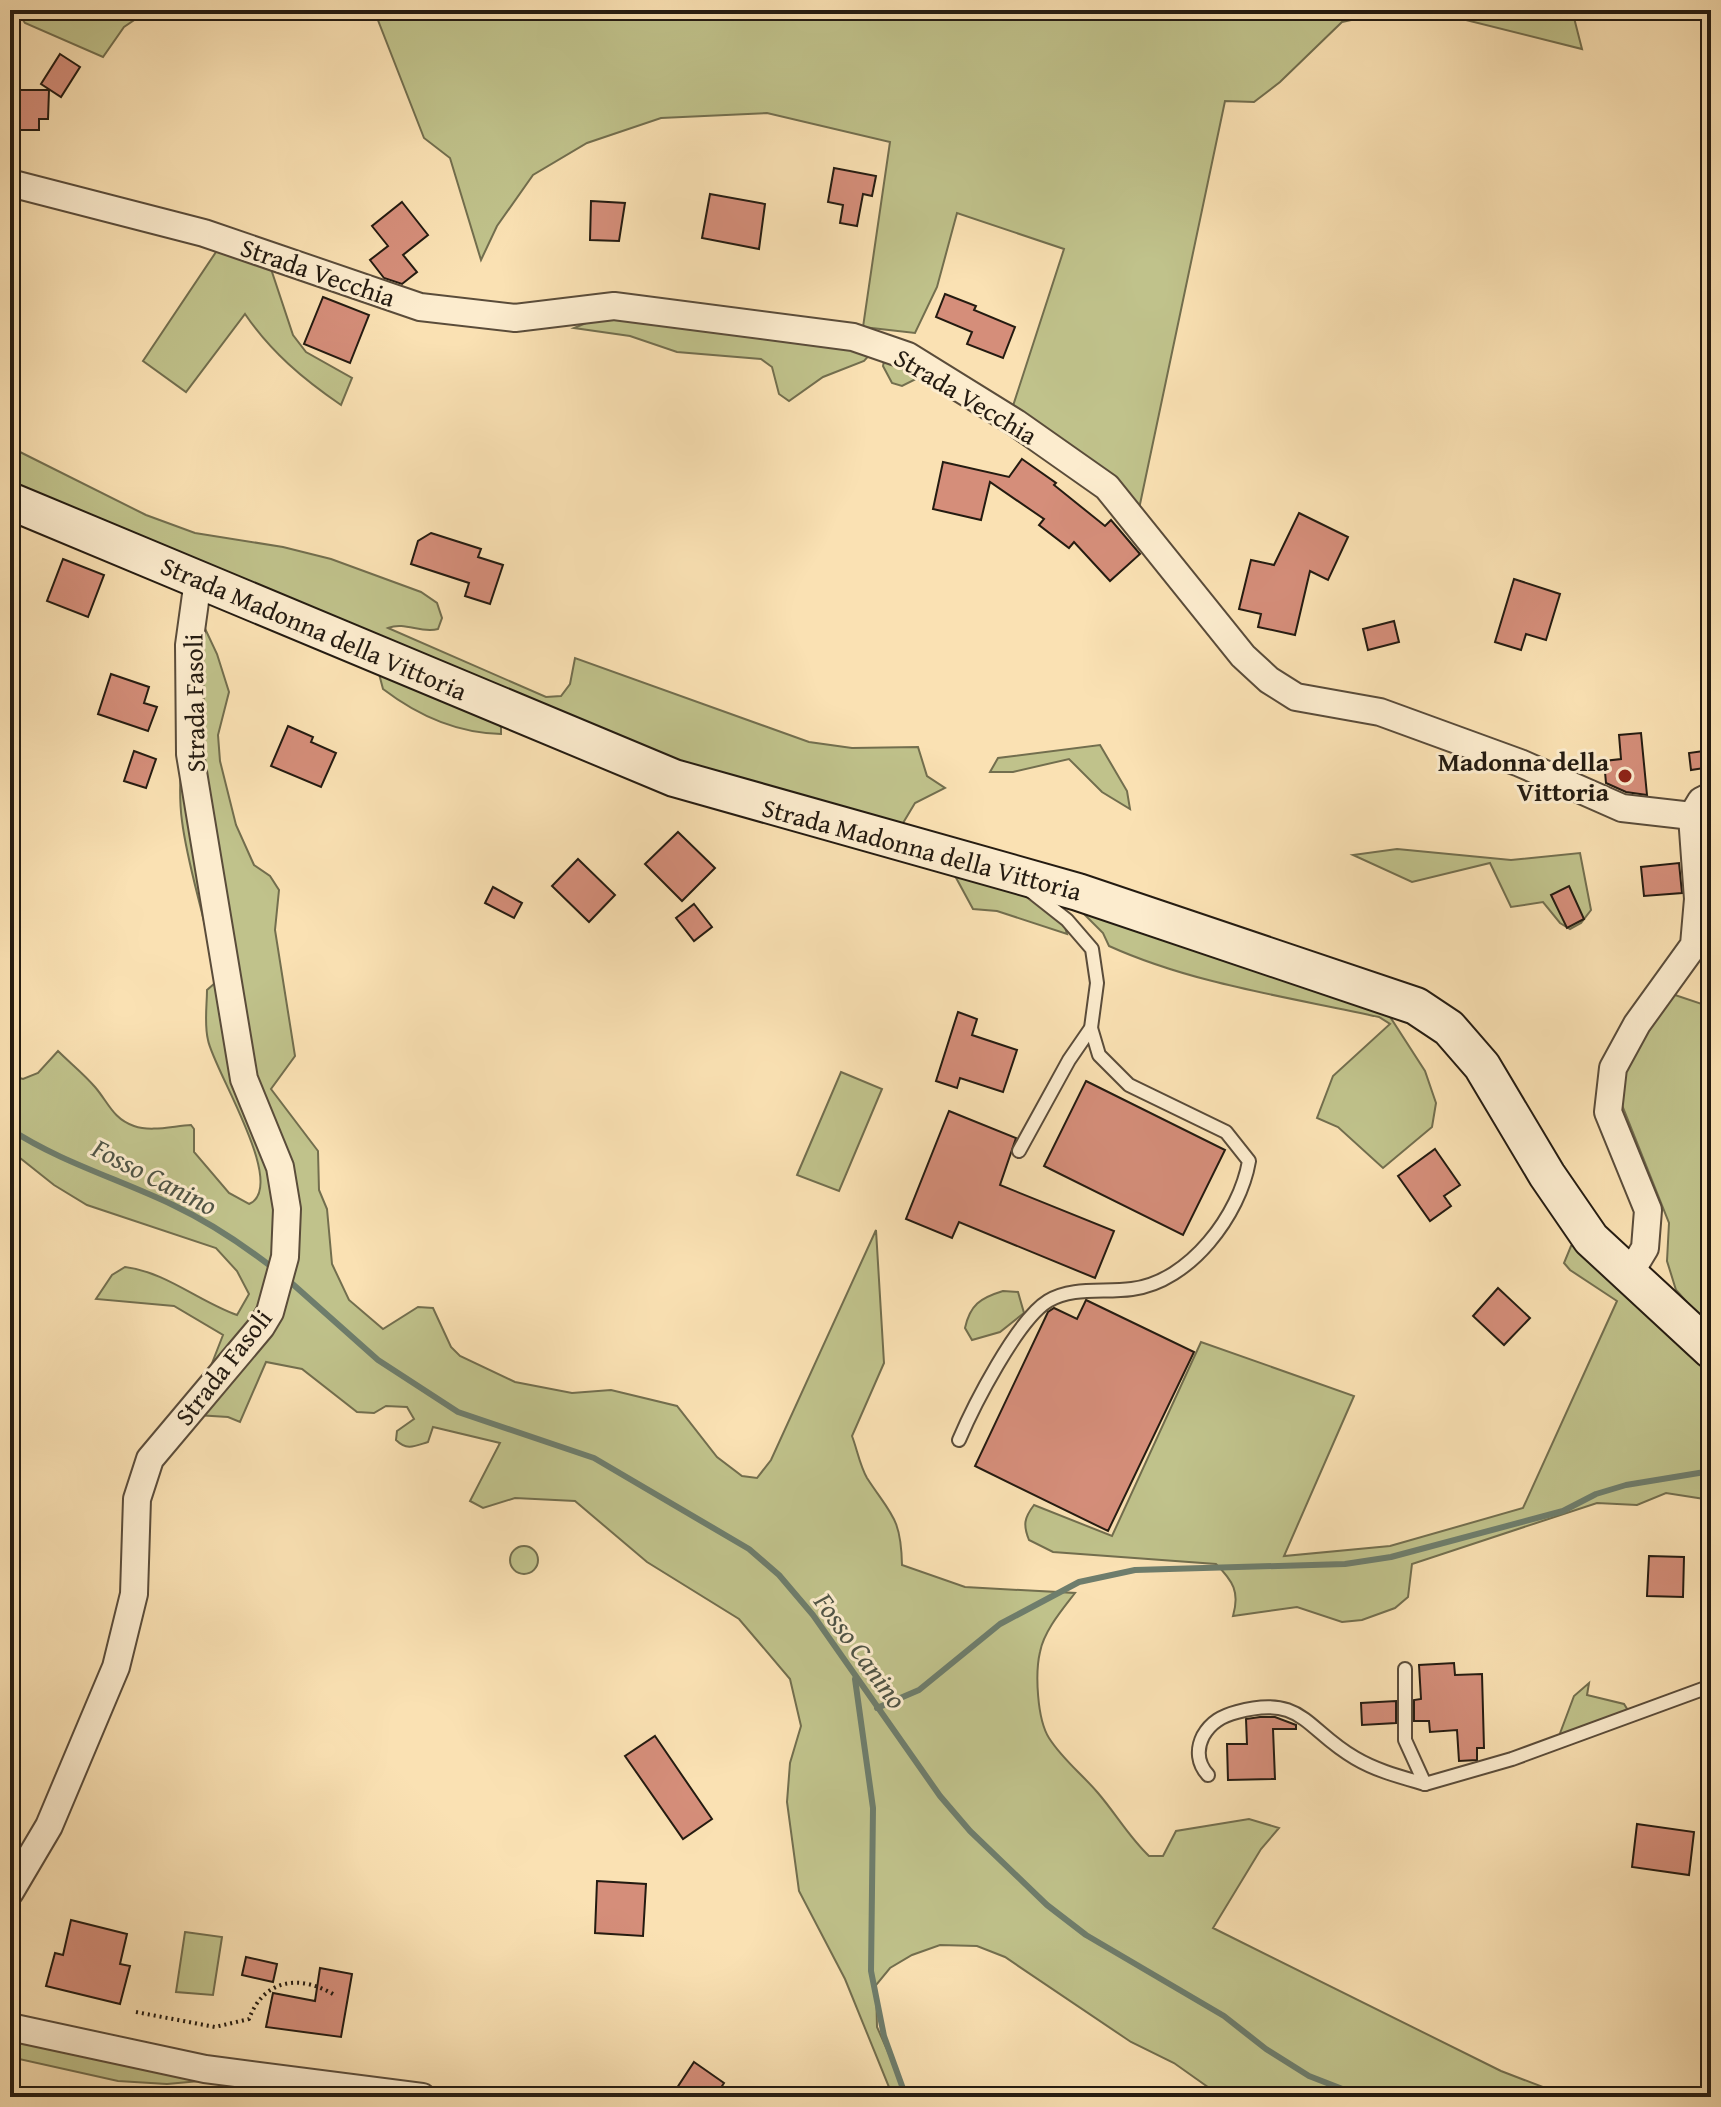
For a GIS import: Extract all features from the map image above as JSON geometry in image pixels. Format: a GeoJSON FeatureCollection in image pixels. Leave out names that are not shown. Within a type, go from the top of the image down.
{"type":"FeatureCollection","features":[{"type":"Feature","properties":{"kind":"street","name":"Strada Vecchia"},"geometry":{"type":"LineString","coordinates":[[10,183],[204,233],[420,307],[515,318],[614,306],[853,337],[908,356],[1016,423],[1107,487],[1243,656],[1269,680],[1296,697],[1380,712],[1520,763],[1622,808],[1692,816]]}},
{"type":"Feature","properties":{"kind":"street","name":"Strada Madonna della Vittoria"},"geometry":{"type":"LineString","coordinates":[[10,501],[674,778],[1018,874],[1388,995],[1436,1018],[1465,1043],[1482,1066],[1575,1219],[1591,1239],[1711,1350]]}},
{"type":"Feature","properties":{"kind":"street","name":"Strada Fasoli"},"geometry":{"type":"LineString","coordinates":[[10,1892],[49,1826],[116,1667],[134,1594],[137,1499],[150,1459],[261,1327],[270,1312],[285,1257],[284,1187],[271,1144],[244,1079],[190,754],[189,645],[198,580]]}},
{"type":"Feature","properties":{"kind":"street"},"geometry":{"type":"LineString","coordinates":[[1630,1273],[1645,1248],[1648,1210],[1608,1112],[1613,1068],[1637,1024],[1694,945],[1698,899],[1692,816],[1701,801],[1711,796]]}},
{"type":"Feature","properties":{"kind":"street"},"geometry":{"type":"LineString","coordinates":[[10,2027],[205,2069],[422,2097]]}},
{"type":"Feature","properties":{"kind":"lane"},"geometry":{"type":"LineString","coordinates":[[959,1440],[978,1395],[1044,1303],[1064,1294],[1134,1289],[1174,1273],[1218,1234],[1246,1181],[1249,1161],[1226,1132],[1129,1085],[1099,1055],[1091,1028],[1097,983],[1092,949],[1067,920],[1029,891],[1018,874]]}},
{"type":"Feature","properties":{"kind":"lane"},"geometry":{"type":"LineString","coordinates":[[1019,1151],[1069,1060],[1091,1028]]}},
{"type":"Feature","properties":{"kind":"lane"},"geometry":{"type":"LineString","coordinates":[[1405,1669],[1405,1740],[1425,1784]]}},
{"type":"Feature","properties":{"kind":"lane"},"geometry":{"type":"LineString","coordinates":[[1208,1775],[1199,1758],[1200,1742],[1209,1726],[1224,1715],[1249,1709],[1285,1707],[1307,1719],[1317,1733],[1352,1757],[1425,1784],[1512,1759],[1711,1686]]}},
{"type":"Feature","properties":{"kind":"path"},"geometry":{"type":"LineString","coordinates":[[136,2012],[215,2027],[249,2019],[263,1993],[277,1986],[317,1984],[336,1996]]}},
{"type":"Feature","properties":{"kind":"green space"},"geometry":{"type":"Polygon","coordinates":[[[16,10],[149,10],[124,27],[103,57],[25,23],[16,10]]]}},
{"type":"Feature","properties":{"kind":"green space"},"geometry":{"type":"Polygon","coordinates":[[[374,10],[1572,10],[1582,49],[1434,12],[1411,16],[1374,15],[1342,22],[1280,82],[1254,102],[1225,101],[1139,509],[1011,412],[1064,249],[957,213],[937,287],[915,333],[863,327],[890,142],[767,113],[661,118],[587,143],[533,175],[497,226],[481,260],[450,158],[424,138],[374,10]]]}},
{"type":"Feature","properties":{"kind":"green space"},"geometry":{"type":"Polygon","coordinates":[[[222,243],[269,263],[293,335],[306,352],[352,378],[341,405],[288,364],[245,314],[186,392],[143,361],[222,243]]]}},
{"type":"Feature","properties":{"kind":"green space"},"geometry":{"type":"Polygon","coordinates":[[[603,316],[875,349],[864,361],[823,377],[789,401],[779,394],[772,367],[761,359],[677,352],[630,336],[574,328],[603,316]]]}},
{"type":"Feature","properties":{"kind":"green space"},"geometry":{"type":"Polygon","coordinates":[[[886,352],[923,368],[918,378],[902,386],[892,383],[883,366],[886,352]]]}},
{"type":"Feature","properties":{"kind":"green space"},"geometry":{"type":"Polygon","coordinates":[[[10,447],[146,515],[195,533],[283,547],[331,559],[421,592],[437,603],[442,618],[438,629],[388,628],[546,697],[561,696],[570,684],[575,658],[809,742],[852,748],[918,747],[927,776],[945,788],[915,803],[900,828],[706,774],[10,493],[10,447]]]}},
{"type":"Feature","properties":{"kind":"green space"},"geometry":{"type":"Polygon","coordinates":[[[201,620],[217,654],[229,692],[218,735],[220,761],[236,825],[254,865],[270,876],[279,890],[275,930],[295,1056],[271,1089],[318,1151],[319,1190],[327,1209],[332,1264],[349,1300],[383,1329],[418,1307],[433,1308],[451,1347],[460,1356],[515,1382],[572,1393],[611,1390],[677,1406],[717,1457],[742,1476],[757,1478],[771,1460],[876,1230],[884,1363],[852,1436],[865,1473],[897,1526],[902,1565],[965,1587],[1075,1593],[1042,1644],[1037,1683],[1042,1720],[1054,1746],[1098,1793],[1149,1856],[1163,1856],[1176,1831],[1249,1819],[1279,1828],[1261,1849],[1213,1928],[1501,2071],[1569,2097],[1222,2097],[1174,2063],[1131,2042],[1005,1957],[977,1946],[940,1945],[912,1955],[890,1968],[876,1985],[877,2027],[908,2097],[893,2097],[845,1979],[799,1891],[787,1802],[790,1763],[801,1726],[790,1679],[739,1619],[647,1562],[575,1501],[515,1498],[483,1508],[470,1501],[500,1443],[433,1427],[428,1442],[404,1446],[396,1440],[397,1431],[414,1419],[407,1407],[386,1406],[374,1413],[357,1412],[302,1369],[266,1362],[240,1422],[228,1417],[181,1414],[207,1376],[223,1335],[174,1306],[96,1299],[112,1275],[125,1267],[168,1281],[237,1315],[249,1294],[237,1271],[216,1248],[87,1205],[54,1185],[10,1150],[10,1075],[23,1079],[38,1073],[58,1051],[91,1082],[121,1119],[148,1129],[191,1125],[194,1129],[194,1152],[229,1193],[249,1204],[259,1193],[260,1175],[255,1152],[208,1040],[207,990],[215,983],[182,821],[182,748],[201,620]]]}},
{"type":"Feature","properties":{"kind":"green space"},"geometry":{"type":"Polygon","coordinates":[[[378,670],[495,720],[501,727],[501,734],[453,726],[410,707],[383,689],[378,670]]]}},
{"type":"Feature","properties":{"kind":"green space"},"geometry":{"type":"Polygon","coordinates":[[[1100,745],[1127,791],[1130,809],[1102,792],[1069,759],[1013,772],[990,772],[998,758],[1100,745]]]}},
{"type":"Feature","properties":{"kind":"green space"},"geometry":{"type":"Polygon","coordinates":[[[1397,849],[1511,860],[1580,853],[1591,910],[1581,923],[1570,929],[1560,923],[1543,902],[1511,907],[1490,863],[1412,882],[1353,855],[1397,849]]]}},
{"type":"Feature","properties":{"kind":"green space"},"geometry":{"type":"Polygon","coordinates":[[[954,874],[1058,903],[1067,934],[997,911],[973,909],[954,874]]]}},
{"type":"Feature","properties":{"kind":"green space"},"geometry":{"type":"Polygon","coordinates":[[[1067,897],[1385,1009],[1425,1071],[1436,1103],[1432,1127],[1383,1168],[1338,1127],[1317,1118],[1333,1076],[1390,1024],[1379,1017],[1208,980],[1141,959],[1109,946],[1103,933],[1067,897]]]}},
{"type":"Feature","properties":{"kind":"green space"},"geometry":{"type":"Polygon","coordinates":[[[1672,994],[1705,1005],[1711,1012],[1711,1329],[1676,1290],[1667,1261],[1669,1223],[1622,1105],[1627,1057],[1672,994]]]}},
{"type":"Feature","properties":{"kind":"green space"},"geometry":{"type":"Polygon","coordinates":[[[841,1072],[882,1089],[839,1191],[797,1175],[841,1072]]]}},
{"type":"Feature","properties":{"kind":"green space"},"geometry":{"type":"Polygon","coordinates":[[[1571,1246],[1583,1246],[1711,1367],[1711,1500],[1666,1493],[1637,1505],[1597,1503],[1412,1564],[1408,1597],[1395,1608],[1362,1620],[1342,1622],[1297,1607],[1233,1616],[1236,1600],[1234,1587],[1216,1564],[1053,1552],[1029,1540],[1026,1522],[1034,1505],[1112,1536],[1201,1342],[1354,1396],[1284,1556],[1390,1546],[1523,1508],[1617,1301],[1564,1263],[1571,1246]]]}},
{"type":"Feature","properties":{"kind":"green space"},"geometry":{"type":"Polygon","coordinates":[[[1003,1291],[1018,1292],[1024,1313],[1000,1332],[972,1340],[965,1328],[973,1308],[988,1296],[1003,1291]]]}},
{"type":"Feature","properties":{"kind":"green space"},"geometry":{"type":"Polygon","coordinates":[[[524,1546],[534,1550],[538,1560],[534,1570],[524,1574],[514,1570],[510,1560],[514,1550],[524,1546]]]}},
{"type":"Feature","properties":{"kind":"green space"},"geometry":{"type":"Polygon","coordinates":[[[1589,1683],[1587,1695],[1624,1704],[1629,1712],[1559,1736],[1574,1696],[1589,1683]]]}},
{"type":"Feature","properties":{"kind":"green space"},"geometry":{"type":"Polygon","coordinates":[[[185,1932],[222,1937],[213,1995],[176,1992],[185,1932]]]}},
{"type":"Feature","properties":{"kind":"green space"},"geometry":{"type":"Polygon","coordinates":[[[10,2034],[211,2080],[167,2084],[118,2081],[10,2057],[10,2034]]]}},
{"type":"Feature","properties":{"kind":"building"},"geometry":{"type":"Polygon","coordinates":[[[60,54],[80,67],[61,97],[41,84],[60,54]]]}},
{"type":"Feature","properties":{"kind":"building"},"geometry":{"type":"Polygon","coordinates":[[[20,90],[49,90],[48,119],[39,119],[39,130],[20,130],[20,90]]]}},
{"type":"Feature","properties":{"kind":"building"},"geometry":{"type":"Polygon","coordinates":[[[834,168],[876,176],[872,196],[863,194],[857,226],[840,223],[843,205],[828,202],[834,168]]]}},
{"type":"Feature","properties":{"kind":"building"},"geometry":{"type":"Polygon","coordinates":[[[710,194],[765,204],[759,249],[702,238],[710,194]]]}},
{"type":"Feature","properties":{"kind":"building"},"geometry":{"type":"Polygon","coordinates":[[[591,201],[625,203],[619,241],[590,240],[591,201]]]}},
{"type":"Feature","properties":{"kind":"building"},"geometry":{"type":"Polygon","coordinates":[[[402,202],[428,235],[403,255],[417,272],[402,284],[384,278],[370,260],[388,246],[372,226],[402,202]]]}},
{"type":"Feature","properties":{"kind":"building"},"geometry":{"type":"Polygon","coordinates":[[[945,294],[1015,327],[1003,358],[967,344],[972,332],[936,317],[945,294]]]}},
{"type":"Feature","properties":{"kind":"building"},"geometry":{"type":"Polygon","coordinates":[[[323,297],[369,315],[350,363],[304,344],[323,297]]]}},
{"type":"Feature","properties":{"kind":"building"},"geometry":{"type":"Polygon","coordinates":[[[1022,459],[1056,483],[1054,485],[1105,526],[1111,520],[1140,554],[1110,581],[1074,542],[1069,548],[1039,525],[1044,519],[990,482],[981,520],[933,509],[943,462],[1009,477],[1022,459]]]}},
{"type":"Feature","properties":{"kind":"building"},"geometry":{"type":"Polygon","coordinates":[[[1299,513],[1348,537],[1328,580],[1310,571],[1295,635],[1258,627],[1261,614],[1239,609],[1251,560],[1274,565],[1299,513]]]}},
{"type":"Feature","properties":{"kind":"building"},"geometry":{"type":"Polygon","coordinates":[[[431,533],[481,549],[478,557],[503,565],[490,604],[465,596],[469,583],[411,564],[418,541],[431,533]]]}},
{"type":"Feature","properties":{"kind":"building"},"geometry":{"type":"Polygon","coordinates":[[[63,559],[104,575],[88,617],[47,601],[63,559]]]}},
{"type":"Feature","properties":{"kind":"building"},"geometry":{"type":"Polygon","coordinates":[[[1514,579],[1560,594],[1546,640],[1526,634],[1521,650],[1495,642],[1514,579]]]}},
{"type":"Feature","properties":{"kind":"building"},"geometry":{"type":"Polygon","coordinates":[[[1394,621],[1399,642],[1368,650],[1363,629],[1394,621]]]}},
{"type":"Feature","properties":{"kind":"building"},"geometry":{"type":"Polygon","coordinates":[[[111,674],[149,687],[144,703],[157,707],[148,731],[98,714],[111,674]]]}},
{"type":"Feature","properties":{"kind":"building"},"geometry":{"type":"Polygon","coordinates":[[[288,726],[313,737],[311,742],[336,753],[321,787],[271,766],[288,726]]]}},
{"type":"Feature","properties":{"kind":"building","name":"Madonna della Vittoria"},"geometry":{"type":"Polygon","coordinates":[[[1641,733],[1647,795],[1626,792],[1606,783],[1604,761],[1621,759],[1619,735],[1641,733]]]}},
{"type":"Feature","properties":{"kind":"building"},"geometry":{"type":"Polygon","coordinates":[[[1711,750],[1711,767],[1691,770],[1689,753],[1711,750]]]}},
{"type":"Feature","properties":{"kind":"building"},"geometry":{"type":"Polygon","coordinates":[[[134,751],[156,759],[146,788],[124,781],[134,751]]]}},
{"type":"Feature","properties":{"kind":"building"},"geometry":{"type":"Polygon","coordinates":[[[678,832],[715,868],[682,901],[645,864],[678,832]]]}},
{"type":"Feature","properties":{"kind":"building"},"geometry":{"type":"Polygon","coordinates":[[[578,859],[615,895],[589,922],[552,886],[578,859]]]}},
{"type":"Feature","properties":{"kind":"building"},"geometry":{"type":"Polygon","coordinates":[[[1679,863],[1682,893],[1644,896],[1641,867],[1679,863]]]}},
{"type":"Feature","properties":{"kind":"building"},"geometry":{"type":"Polygon","coordinates":[[[1569,886],[1584,919],[1567,928],[1551,895],[1569,886]]]}},
{"type":"Feature","properties":{"kind":"building"},"geometry":{"type":"Polygon","coordinates":[[[493,887],[522,903],[514,918],[485,903],[493,887]]]}},
{"type":"Feature","properties":{"kind":"building"},"geometry":{"type":"Polygon","coordinates":[[[694,904],[712,927],[694,941],[676,918],[694,904]]]}},
{"type":"Feature","properties":{"kind":"building"},"geometry":{"type":"Polygon","coordinates":[[[958,1012],[977,1019],[972,1035],[1017,1050],[1003,1092],[960,1078],[957,1088],[936,1081],[958,1012]]]}},
{"type":"Feature","properties":{"kind":"building"},"geometry":{"type":"Polygon","coordinates":[[[1086,1081],[1225,1150],[1183,1235],[1044,1166],[1086,1081]]]}},
{"type":"Feature","properties":{"kind":"building"},"geometry":{"type":"Polygon","coordinates":[[[949,1111],[1016,1138],[1000,1185],[1114,1231],[1095,1278],[959,1222],[952,1238],[906,1219],[949,1111]]]}},
{"type":"Feature","properties":{"kind":"building"},"geometry":{"type":"Polygon","coordinates":[[[1435,1149],[1460,1185],[1444,1196],[1451,1206],[1430,1221],[1398,1176],[1435,1149]]]}},
{"type":"Feature","properties":{"kind":"building"},"geometry":{"type":"Polygon","coordinates":[[[1498,1288],[1530,1318],[1504,1345],[1473,1316],[1498,1288]]]}},
{"type":"Feature","properties":{"kind":"building"},"geometry":{"type":"Polygon","coordinates":[[[1086,1300],[1194,1352],[1108,1531],[975,1466],[1048,1312],[1054,1308],[1077,1319],[1086,1300]]]}},
{"type":"Feature","properties":{"kind":"building"},"geometry":{"type":"Polygon","coordinates":[[[1649,1556],[1684,1557],[1683,1597],[1647,1596],[1649,1556]]]}},
{"type":"Feature","properties":{"kind":"building"},"geometry":{"type":"Polygon","coordinates":[[[1454,1663],[1455,1675],[1482,1674],[1484,1748],[1477,1748],[1477,1760],[1459,1761],[1457,1730],[1430,1732],[1429,1721],[1414,1721],[1414,1700],[1421,1699],[1419,1665],[1454,1663]]]}},
{"type":"Feature","properties":{"kind":"building"},"geometry":{"type":"Polygon","coordinates":[[[1396,1701],[1396,1723],[1362,1725],[1361,1703],[1396,1701]]]}},
{"type":"Feature","properties":{"kind":"building"},"geometry":{"type":"Polygon","coordinates":[[[1275,1717],[1296,1725],[1296,1729],[1273,1729],[1275,1779],[1228,1780],[1227,1744],[1247,1744],[1246,1719],[1275,1717]]]}},
{"type":"Feature","properties":{"kind":"building"},"geometry":{"type":"Polygon","coordinates":[[[655,1736],[712,1819],[683,1839],[625,1756],[655,1736]]]}},
{"type":"Feature","properties":{"kind":"building"},"geometry":{"type":"Polygon","coordinates":[[[1637,1824],[1694,1832],[1689,1875],[1632,1867],[1637,1824]]]}},
{"type":"Feature","properties":{"kind":"building"},"geometry":{"type":"Polygon","coordinates":[[[597,1881],[646,1884],[643,1936],[595,1933],[597,1881]]]}},
{"type":"Feature","properties":{"kind":"building"},"geometry":{"type":"Polygon","coordinates":[[[71,1920],[127,1934],[120,1964],[130,1966],[120,2004],[46,1986],[55,1953],[63,1955],[71,1920]]]}},
{"type":"Feature","properties":{"kind":"building"},"geometry":{"type":"Polygon","coordinates":[[[246,1957],[277,1964],[273,1982],[242,1975],[246,1957]]]}},
{"type":"Feature","properties":{"kind":"building"},"geometry":{"type":"Polygon","coordinates":[[[320,1968],[352,1974],[341,2037],[266,2027],[273,1993],[315,2001],[320,1968]]]}},
{"type":"Feature","properties":{"kind":"building"},"geometry":{"type":"Polygon","coordinates":[[[694,2062],[724,2083],[715,2097],[671,2097],[694,2062]]]}},
{"type":"Feature","properties":{"kind":"waterway","name":"Fosso Canino"},"geometry":{"type":"LineString","coordinates":[[10,1129],[69,1161],[186,1212],[225,1234],[273,1268]]}},
{"type":"Feature","properties":{"kind":"waterway","name":"Fosso Canino"},"geometry":{"type":"LineString","coordinates":[[287,1279],[378,1360],[458,1412],[594,1458],[749,1549],[779,1575],[813,1615],[940,1796],[970,1831],[1047,1905],[1086,1935],[1224,2016],[1266,2049],[1309,2076],[1363,2097]]}},
{"type":"Feature","properties":{"kind":"waterway"},"geometry":{"type":"LineString","coordinates":[[877,1708],[919,1690],[1000,1624],[1079,1582],[1135,1570],[1345,1564],[1391,1557],[1563,1511],[1596,1494],[1626,1485],[1711,1471]]}},
{"type":"Feature","properties":{"kind":"waterway"},"geometry":{"type":"LineString","coordinates":[[855,1679],[873,1808],[871,1971],[884,2036],[906,2097]]}},
{"type":"Feature","properties":{"kind":"place","name":"Madonna della Vittoria"},"geometry":{"type":"Point","coordinates":[1625,776]}}]}
